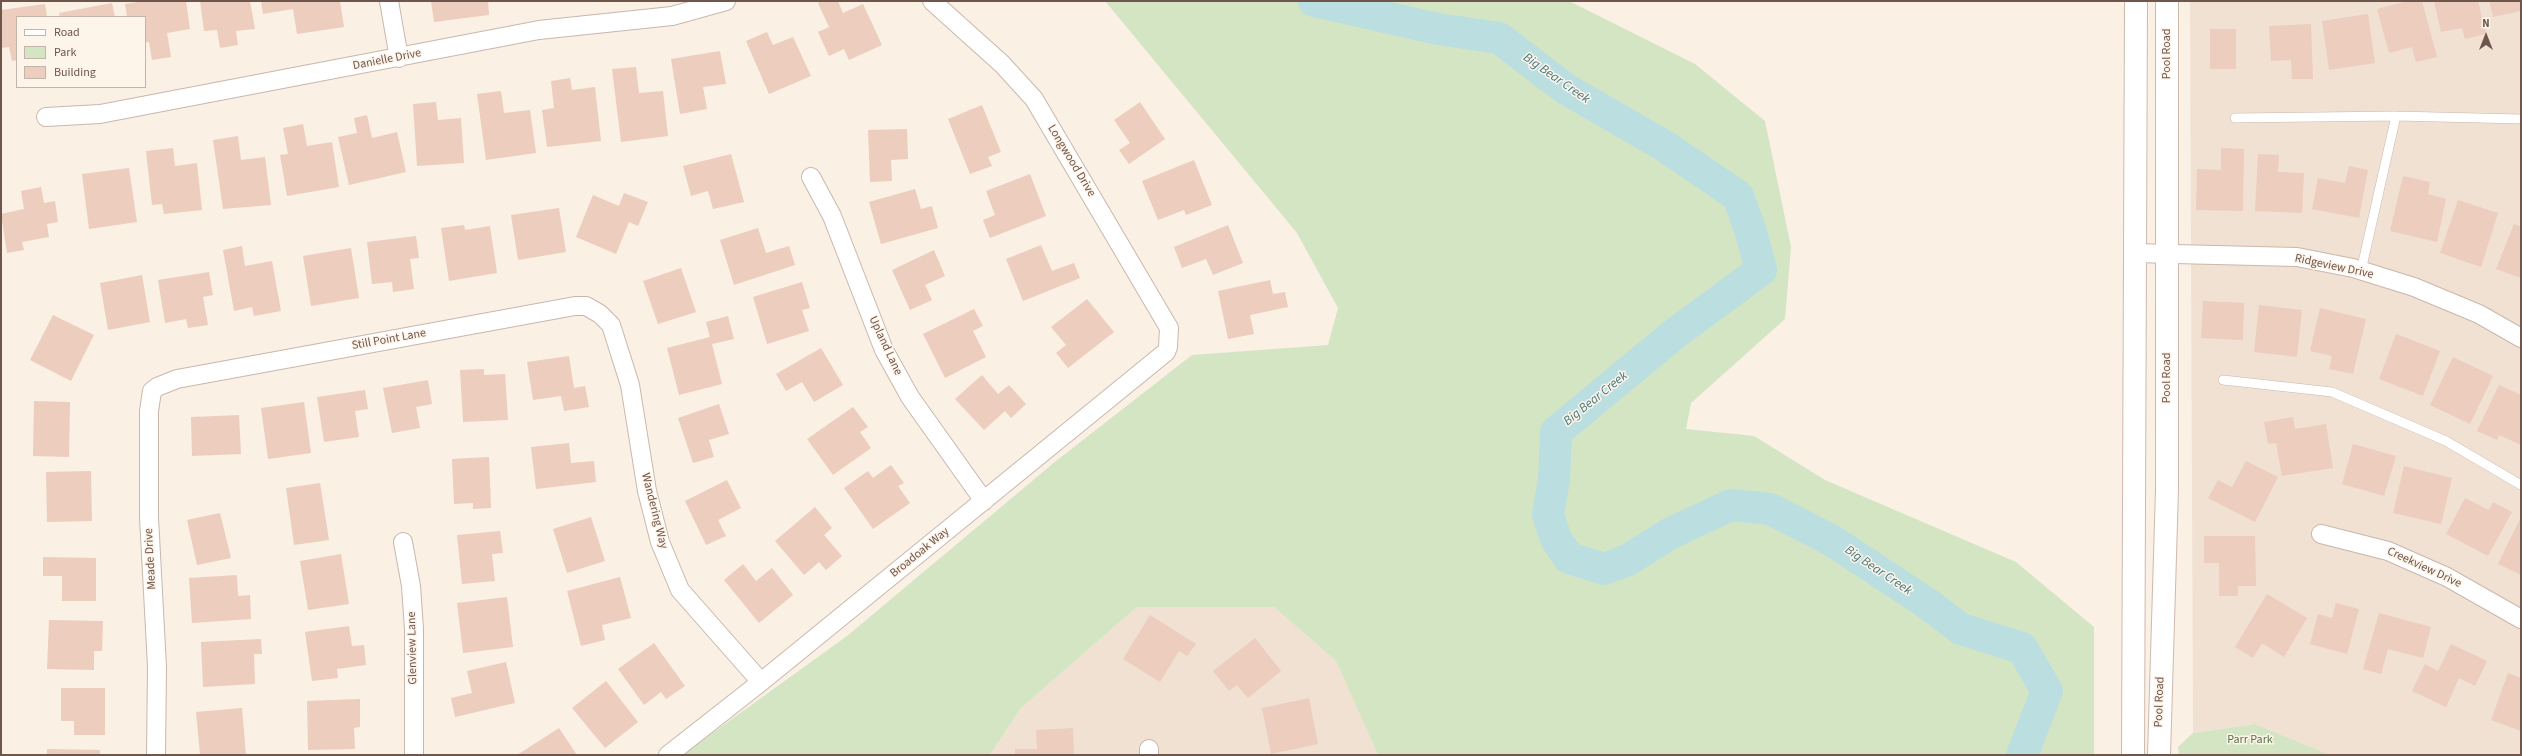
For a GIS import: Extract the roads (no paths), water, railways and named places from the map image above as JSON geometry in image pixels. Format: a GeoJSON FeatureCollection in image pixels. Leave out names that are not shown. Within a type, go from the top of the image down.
{"type":"FeatureCollection","features":[{"type":"Feature","properties":{"kind":"main road"},"geometry":{"type":"LineString","coordinates":[[2133,755],[2136,1]]}},
{"type":"Feature","properties":{"kind":"main road","name":"Pool Road"},"geometry":{"type":"LineString","coordinates":[[2159,755],[2167,489],[2167,1]]}},
{"type":"Feature","properties":{"kind":"street"},"geometry":{"type":"LineString","coordinates":[[389,1],[399,58]]}},
{"type":"Feature","properties":{"kind":"street","name":"Danielle Drive"},"geometry":{"type":"LineString","coordinates":[[46,117],[100,114],[539,30],[726,1]]}},
{"type":"Feature","properties":{"kind":"street","name":"Longwood Drive"},"geometry":{"type":"LineString","coordinates":[[932,1],[1002,64],[1034,99],[1169,328],[1168,347]]}},
{"type":"Feature","properties":{"kind":"street","name":"Upland Lane"},"geometry":{"type":"LineString","coordinates":[[811,176],[832,216],[884,350],[910,397],[984,501]]}},
{"type":"Feature","properties":{"kind":"street","name":"Ridgeview Drive"},"geometry":{"type":"LineString","coordinates":[[2134,253],[2297,257],[2361,271],[2414,287],[2479,314],[2521,338]]}},
{"type":"Feature","properties":{"kind":"street","name":"Still Point Lane"},"geometry":{"type":"LineString","coordinates":[[177,379],[575,306],[586,306],[600,314]]}},
{"type":"Feature","properties":{"kind":"street","name":"Wandering Way"},"geometry":{"type":"LineString","coordinates":[[600,314],[611,325],[630,385],[647,492],[660,542],[680,590],[762,682]]}},
{"type":"Feature","properties":{"kind":"street","name":"Broadoak Way"},"geometry":{"type":"LineString","coordinates":[[668,755],[762,682],[984,501],[1166,352],[1168,347]]}},
{"type":"Feature","properties":{"kind":"street","name":"Meade Drive"},"geometry":{"type":"LineString","coordinates":[[156,755],[157,667],[149,517],[149,411],[152,391],[157,387],[177,379]]}},
{"type":"Feature","properties":{"kind":"street","name":"Creekview Drive"},"geometry":{"type":"LineString","coordinates":[[2321,534],[2388,551],[2447,577],[2521,619]]}},
{"type":"Feature","properties":{"kind":"street","name":"Glenview Lane"},"geometry":{"type":"LineString","coordinates":[[403,542],[411,586],[414,629],[414,755]]}},
{"type":"Feature","properties":{"kind":"lane"},"geometry":{"type":"LineString","coordinates":[[2361,271],[2396,116]]}},
{"type":"Feature","properties":{"kind":"lane"},"geometry":{"type":"LineString","coordinates":[[2235,118],[2396,116],[2521,119]]}},
{"type":"Feature","properties":{"kind":"lane"},"geometry":{"type":"LineString","coordinates":[[2224,380],[2332,392],[2446,441],[2521,485]]}},
{"type":"Feature","properties":{"kind":"waterway","name":"Big Bear Creek"},"geometry":{"type":"LineString","coordinates":[[1314,1],[1438,29],[1499,38],[1566,89],[1663,145],[1738,196],[1750,229],[1761,270],[1673,335],[1556,432],[1554,479],[1548,515],[1556,539],[1569,558],[1604,569],[1628,560],[1669,534],[1731,505],[1770,509],[1831,540],[1928,604],[1961,629],[2022,648],[2047,691],[2022,755]]}},
{"type":"Feature","properties":{"kind":"park label","name":"Parr Park"},"geometry":{"type":"Point","coordinates":[2250,740]}}]}
